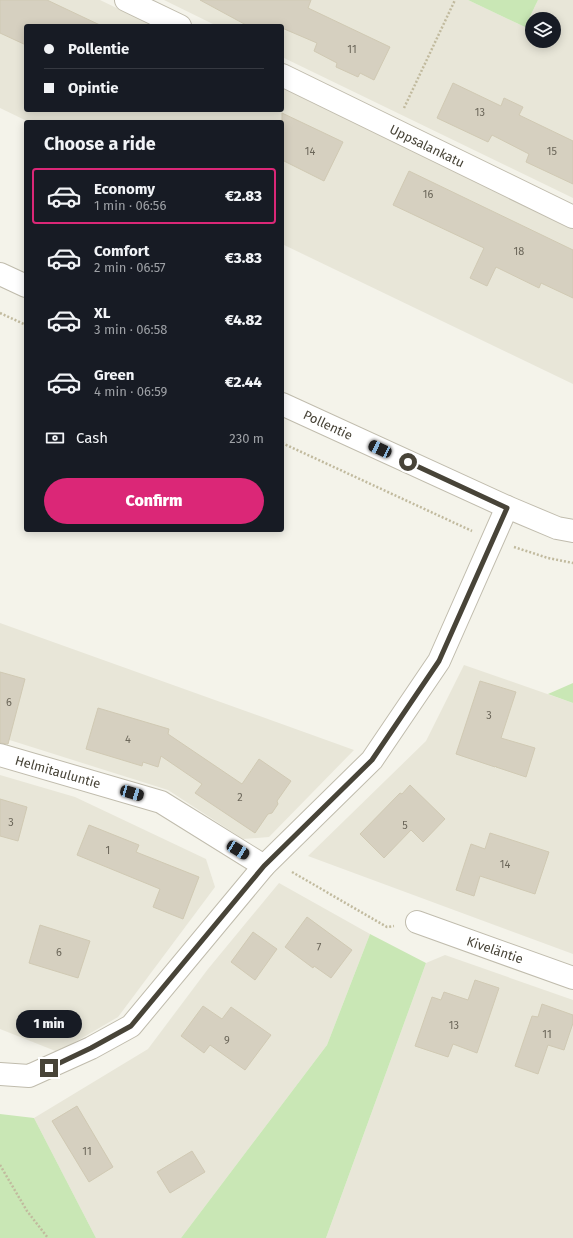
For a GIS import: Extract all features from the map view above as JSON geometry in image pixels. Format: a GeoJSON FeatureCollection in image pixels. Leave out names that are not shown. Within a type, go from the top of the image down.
{"type":"FeatureCollection","features":[{"type":"Feature","properties":{"kind":"street"},"geometry":{"type":"LineString","coordinates":[[126,0],[176,24]]}},
{"type":"Feature","properties":{"kind":"street","name":"Uppsalankatu"},"geometry":{"type":"LineString","coordinates":[[284,77],[573,217]]}},
{"type":"Feature","properties":{"kind":"street"},"geometry":{"type":"LineString","coordinates":[[0,274],[24,285]]}},
{"type":"Feature","properties":{"kind":"street","name":"Pollentie"},"geometry":{"type":"LineString","coordinates":[[284,405],[507,508],[557,528],[573,531]]}},
{"type":"Feature","properties":{"kind":"street"},"geometry":{"type":"LineString","coordinates":[[0,1074],[29,1076],[85,1051],[131,1026],[267,863],[372,760],[439,661],[507,508]]}},
{"type":"Feature","properties":{"kind":"street","name":"Helmitauluntie"},"geometry":{"type":"LineString","coordinates":[[0,754],[161,802],[267,863]]}},
{"type":"Feature","properties":{"kind":"street","name":"Kiveläntie"},"geometry":{"type":"LineString","coordinates":[[417,922],[573,978]]}},
{"type":"Feature","properties":{"kind":"path"},"geometry":{"type":"LineString","coordinates":[[393,130],[455,0]]}},
{"type":"Feature","properties":{"kind":"path"},"geometry":{"type":"LineString","coordinates":[[0,313],[24,324]]}},
{"type":"Feature","properties":{"kind":"path"},"geometry":{"type":"LineString","coordinates":[[284,444],[493,540],[548,558],[573,563]]}},
{"type":"Feature","properties":{"kind":"path"},"geometry":{"type":"LineString","coordinates":[[267,863],[387,926],[417,922]]}},
{"type":"Feature","properties":{"kind":"path"},"geometry":{"type":"LineString","coordinates":[[0,1165],[26,1211],[48,1238]]}},
{"type":"Feature","properties":{"kind":"shaded area"},"geometry":{"type":"Polygon","coordinates":[[[0,0],[100,0],[150,24],[24,24],[24,112],[284,112],[284,89],[573,228],[573,384],[284,245],[284,120],[25,120],[0,108],[0,0]]]}},
{"type":"Feature","properties":{"kind":"shaded area"},"geometry":{"type":"Polygon","coordinates":[[[164,0],[468,0],[525,27],[525,48],[561,48],[561,12],[532,12],[538,0],[573,0],[573,198],[284,58],[284,24],[213,24],[164,0]]]}},
{"type":"Feature","properties":{"kind":"shaded area"},"geometry":{"type":"Polygon","coordinates":[[[0,623],[354,750],[269,837],[243,839],[168,790],[0,737],[0,623]]]}},
{"type":"Feature","properties":{"kind":"shaded area"},"geometry":{"type":"Polygon","coordinates":[[[464,665],[573,703],[573,954],[308,856],[426,741],[464,665]]]}},
{"type":"Feature","properties":{"kind":"shaded area"},"geometry":{"type":"Polygon","coordinates":[[[0,775],[75,797],[206,859],[215,887],[118,1017],[58,1052],[0,1029],[0,775]]]}},
{"type":"Feature","properties":{"kind":"shaded area"},"geometry":{"type":"Polygon","coordinates":[[[279,883],[370,934],[327,1045],[181,1238],[96,1238],[34,1118],[148,1049],[208,969],[279,883]]]}},
{"type":"Feature","properties":{"kind":"shaded area"},"geometry":{"type":"Polygon","coordinates":[[[445,955],[573,1000],[573,1238],[326,1238],[426,963],[445,955]]]}},
{"type":"Feature","properties":{"kind":"green space"},"geometry":{"type":"Polygon","coordinates":[[[468,0],[538,0],[532,12],[525,12],[525,27],[468,0]]]}},
{"type":"Feature","properties":{"kind":"green space"},"geometry":{"type":"Polygon","coordinates":[[[573,683],[573,703],[548,694],[573,683]]]}},
{"type":"Feature","properties":{"kind":"green space"},"geometry":{"type":"Polygon","coordinates":[[[370,934],[426,963],[326,1238],[181,1238],[327,1045],[370,934]]]}},
{"type":"Feature","properties":{"kind":"green space"},"geometry":{"type":"Polygon","coordinates":[[[0,1114],[34,1118],[96,1238],[0,1238],[0,1114]]]}},
{"type":"Feature","properties":{"kind":"building"},"geometry":{"type":"Polygon","coordinates":[[[0,0],[47,0],[98,24],[24,24],[24,44],[0,33],[0,0]]]}},
{"type":"Feature","properties":{"kind":"building"},"geometry":{"type":"Polygon","coordinates":[[[200,0],[311,0],[308,8],[390,47],[374,80],[360,73],[358,77],[336,67],[337,63],[314,51],[317,43],[284,29],[284,24],[244,24],[200,0]]]}},
{"type":"Feature","properties":{"kind":"building"},"geometry":{"type":"Polygon","coordinates":[[[453,83],[501,106],[504,98],[523,107],[519,115],[573,141],[573,184],[526,162],[529,154],[492,135],[488,142],[437,118],[453,83]]]}},
{"type":"Feature","properties":{"kind":"building"},"geometry":{"type":"Polygon","coordinates":[[[282,113],[343,142],[324,181],[284,161],[284,120],[282,120],[282,113]]]}},
{"type":"Feature","properties":{"kind":"building"},"geometry":{"type":"Polygon","coordinates":[[[409,171],[573,250],[573,298],[541,283],[539,288],[496,267],[487,286],[470,278],[484,248],[393,205],[409,171]]]}},
{"type":"Feature","properties":{"kind":"building"},"geometry":{"type":"Polygon","coordinates":[[[0,672],[25,679],[8,744],[0,743],[0,672]]]}},
{"type":"Feature","properties":{"kind":"building"},"geometry":{"type":"Polygon","coordinates":[[[480,681],[516,692],[501,738],[535,748],[526,777],[456,754],[480,681]]]}},
{"type":"Feature","properties":{"kind":"building"},"geometry":{"type":"Polygon","coordinates":[[[98,708],[169,729],[168,734],[242,784],[259,759],[291,781],[277,801],[278,804],[272,813],[268,814],[255,833],[195,793],[202,784],[161,756],[158,767],[143,762],[142,766],[86,749],[98,708]]]}},
{"type":"Feature","properties":{"kind":"building"},"geometry":{"type":"Polygon","coordinates":[[[410,785],[445,819],[423,842],[411,830],[384,858],[360,834],[400,793],[402,794],[410,785]]]}},
{"type":"Feature","properties":{"kind":"building"},"geometry":{"type":"Polygon","coordinates":[[[0,799],[27,807],[18,841],[0,836],[0,799]]]}},
{"type":"Feature","properties":{"kind":"building"},"geometry":{"type":"Polygon","coordinates":[[[89,825],[139,845],[136,852],[199,877],[183,919],[153,907],[160,889],[77,855],[89,825]]]}},
{"type":"Feature","properties":{"kind":"building"},"geometry":{"type":"Polygon","coordinates":[[[490,833],[549,852],[535,894],[480,876],[474,896],[456,890],[471,844],[485,849],[490,833]]]}},
{"type":"Feature","properties":{"kind":"building"},"geometry":{"type":"Polygon","coordinates":[[[307,917],[352,950],[331,978],[314,966],[313,968],[285,947],[307,917]]]}},
{"type":"Feature","properties":{"kind":"building"},"geometry":{"type":"Polygon","coordinates":[[[40,925],[90,941],[78,978],[29,963],[40,925]]]}},
{"type":"Feature","properties":{"kind":"building"},"geometry":{"type":"Polygon","coordinates":[[[253,932],[277,949],[255,980],[231,962],[253,932]]]}},
{"type":"Feature","properties":{"kind":"building"},"geometry":{"type":"Polygon","coordinates":[[[475,980],[499,988],[477,1053],[453,1044],[448,1057],[415,1046],[432,997],[441,1000],[444,992],[468,1000],[475,980]]]}},
{"type":"Feature","properties":{"kind":"building"},"geometry":{"type":"Polygon","coordinates":[[[542,1004],[573,1015],[573,1023],[564,1050],[548,1045],[538,1074],[515,1066],[532,1016],[538,1017],[542,1004]]]}},
{"type":"Feature","properties":{"kind":"building"},"geometry":{"type":"Polygon","coordinates":[[[203,1006],[222,1019],[231,1007],[271,1035],[245,1070],[210,1045],[204,1053],[181,1036],[203,1006]]]}},
{"type":"Feature","properties":{"kind":"building"},"geometry":{"type":"Polygon","coordinates":[[[77,1106],[113,1167],[89,1182],[52,1121],[77,1106]]]}},
{"type":"Feature","properties":{"kind":"building"},"geometry":{"type":"Polygon","coordinates":[[[192,1151],[205,1172],[170,1193],[157,1172],[192,1151]]]}},
{"type":"Feature","properties":{"kind":"route"},"geometry":{"type":"LineString","coordinates":[[49,1068],[60,1064],[131,1026],[264,866],[372,760],[439,661],[507,508],[408,462]]}}]}
